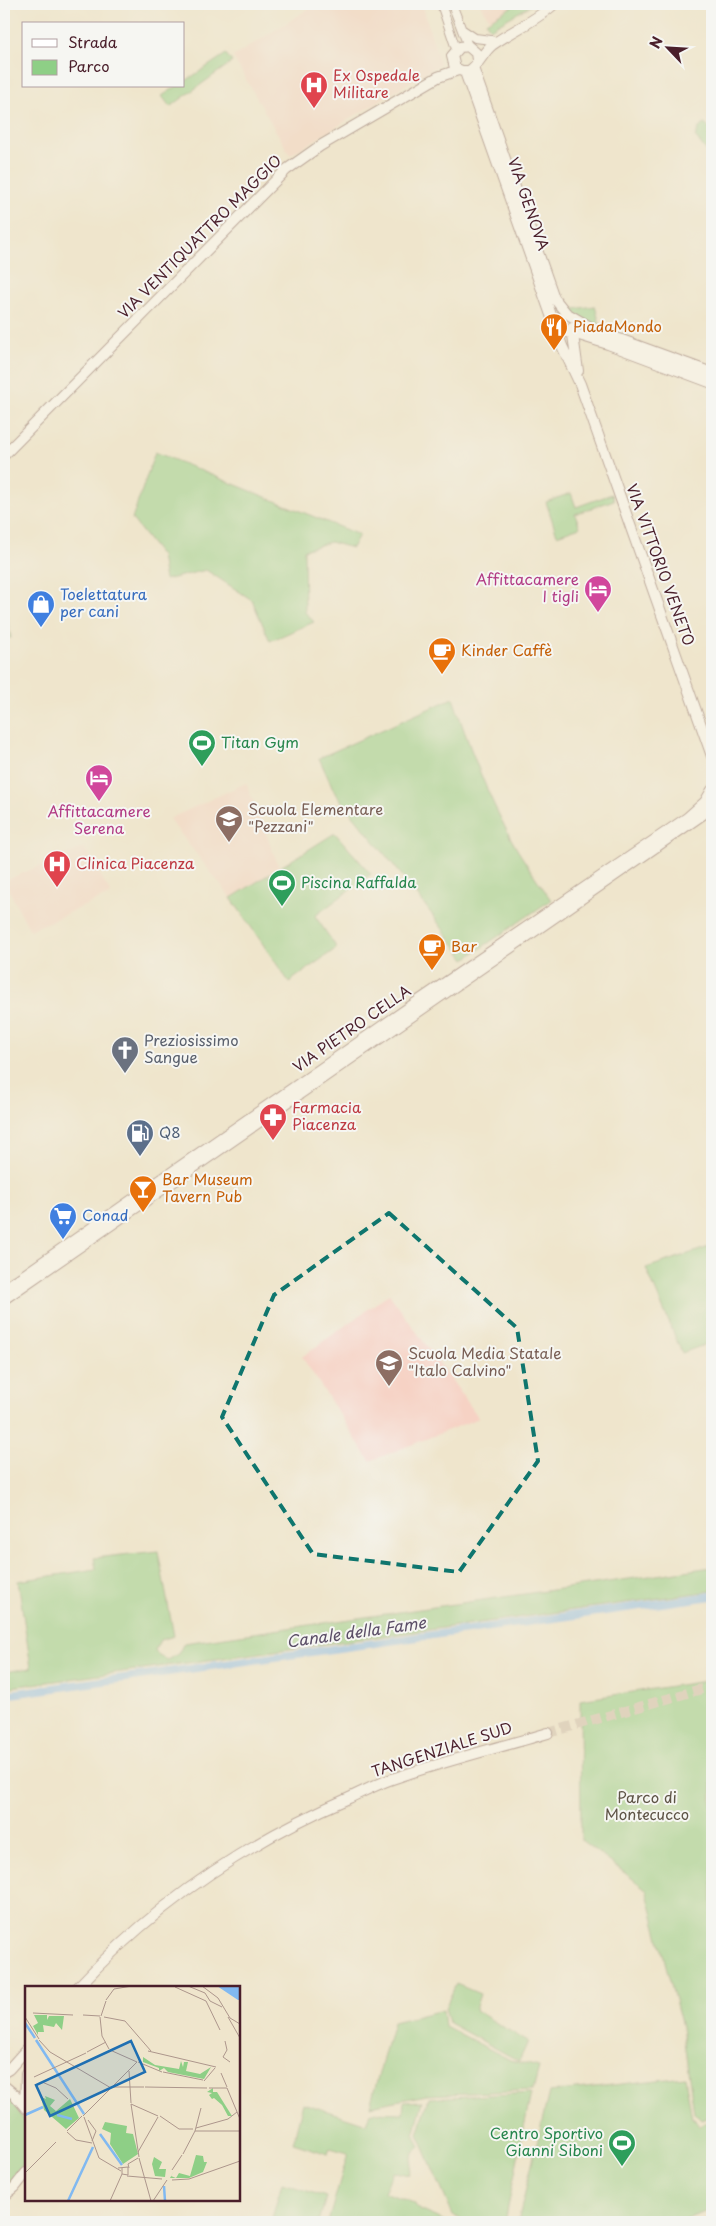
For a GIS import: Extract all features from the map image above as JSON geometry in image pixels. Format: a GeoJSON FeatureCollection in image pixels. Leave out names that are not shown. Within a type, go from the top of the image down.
{"type":"FeatureCollection","features":[{"type":"Feature","properties":{"kind":"main road"},"geometry":{"type":"LineString","coordinates":[[456,49],[464,46],[470,47],[491,40],[547,4]]}},
{"type":"Feature","properties":{"kind":"main road"},"geometry":{"type":"LineString","coordinates":[[468,68],[493,44],[536,19],[554,4]]}},
{"type":"Feature","properties":{"kind":"main road"},"geometry":{"type":"LineString","coordinates":[[468,68],[476,53],[470,47]]}},
{"type":"Feature","properties":{"kind":"main road","name":"VIA VENTIQUATTRO MAGGIO"},"geometry":{"type":"LineString","coordinates":[[438,77],[451,60],[456,49]]}},
{"type":"Feature","properties":{"kind":"main road"},"geometry":{"type":"LineString","coordinates":[[451,60],[468,68]]}},
{"type":"Feature","properties":{"kind":"main road","name":"VIA VENTIQUATTRO MAGGIO"},"geometry":{"type":"LineString","coordinates":[[4,454],[286,170],[320,146],[438,77],[468,68]]}},
{"type":"Feature","properties":{"kind":"main road","name":"VIA GENOVA"},"geometry":{"type":"LineString","coordinates":[[468,68],[555,299],[567,321],[575,355]]}},
{"type":"Feature","properties":{"kind":"main road","name":"VIA GENOVA"},"geometry":{"type":"LineString","coordinates":[[468,68],[555,328]]}},
{"type":"Feature","properties":{"kind":"main road"},"geometry":{"type":"LineString","coordinates":[[555,328],[567,321],[712,372]]}},
{"type":"Feature","properties":{"kind":"main road"},"geometry":{"type":"LineString","coordinates":[[567,321],[596,340],[712,383]]}},
{"type":"Feature","properties":{"kind":"main road","name":"VIA VITTORIO VENETO"},"geometry":{"type":"LineString","coordinates":[[555,328],[580,384],[710,743],[712,756]]}},
{"type":"Feature","properties":{"kind":"main road"},"geometry":{"type":"LineString","coordinates":[[575,355],[578,350],[596,340]]}},
{"type":"Feature","properties":{"kind":"main road","name":"VIA VITTORIO VENETO"},"geometry":{"type":"LineString","coordinates":[[575,355],[580,384]]}},
{"type":"Feature","properties":{"kind":"main road","name":"VIA VENTIQUATTRO MAGGIO"},"geometry":{"type":"LineString","coordinates":[[4,445],[29,429]]}},
{"type":"Feature","properties":{"kind":"main road","name":"VIA PIETRO CELLA"},"geometry":{"type":"LineString","coordinates":[[4,1289],[414,1004],[687,818],[705,802],[712,790]]}},
{"type":"Feature","properties":{"kind":"main road","name":"VIA PIETRO CELLA"},"geometry":{"type":"LineString","coordinates":[[4,1300],[712,808]]}},
{"type":"Feature","properties":{"kind":"main road","name":"TANGENZIALE SUD"},"geometry":{"type":"LineString","coordinates":[[79,1986],[128,1938],[171,1902],[221,1865],[303,1818],[394,1779],[548,1733]]}},
{"type":"Feature","properties":{"kind":"main road"},"geometry":{"type":"LineString","coordinates":[[4,2072],[25,2051]]}},
{"type":"Feature","properties":{"kind":"main road"},"geometry":{"type":"LineString","coordinates":[[4,2086],[25,2107]]}},
{"type":"Feature","properties":{"kind":"main road"},"geometry":{"type":"LineString","coordinates":[[4,2196],[16,2187],[25,2174]]}},
{"type":"Feature","properties":{"kind":"street"},"geometry":{"type":"LineString","coordinates":[[441,4],[456,49]]}},
{"type":"Feature","properties":{"kind":"street"},"geometry":{"type":"LineString","coordinates":[[452,4],[470,47]]}},
{"type":"Feature","properties":{"kind":"street"},"geometry":{"type":"LineString","coordinates":[[462,29],[475,38],[491,40]]}},
{"type":"Feature","properties":{"kind":"highlighted area"},"geometry":{"type":"Polygon","coordinates":[[[389,1213],[517,1328],[538,1461],[459,1572],[313,1554],[222,1417],[274,1295],[389,1213]]]}},
{"type":"Feature","properties":{"kind":"shaded area","name":"Ex Ospedale Militare"},"geometry":{"type":"Polygon","coordinates":[[[316,4],[422,4],[440,64],[290,155],[233,57],[316,4]]]}},
{"type":"Feature","properties":{"kind":"shaded area"},"geometry":{"type":"Polygon","coordinates":[[[480,4],[516,4],[490,20],[480,4]]]}},
{"type":"Feature","properties":{"kind":"shaded area","name":"Scuola Elementare \"Pezzani\""},"geometry":{"type":"Polygon","coordinates":[[[246,783],[279,867],[231,898],[169,819],[246,783]]]}},
{"type":"Feature","properties":{"kind":"shaded area","name":"Clinica Piacenza"},"geometry":{"type":"Polygon","coordinates":[[[84,847],[111,894],[30,930],[4,881],[84,847]]]}},
{"type":"Feature","properties":{"kind":"shaded area","name":"Scuola Media Statale \"Italo Calvino\""},"geometry":{"type":"Polygon","coordinates":[[[389,1294],[479,1418],[370,1461],[302,1357],[389,1294]]]}},
{"type":"Feature","properties":{"kind":"green space"},"geometry":{"type":"Polygon","coordinates":[[[516,4],[533,4],[490,29],[486,22],[516,4]]]}},
{"type":"Feature","properties":{"kind":"green space"},"geometry":{"type":"Polygon","coordinates":[[[226,54],[232,62],[170,107],[162,96],[174,88],[185,88],[185,81],[226,54]]]}},
{"type":"Feature","properties":{"kind":"green space"},"geometry":{"type":"Polygon","coordinates":[[[704,124],[712,129],[712,157],[695,137],[699,128],[704,124]]]}},
{"type":"Feature","properties":{"kind":"green space"},"geometry":{"type":"Polygon","coordinates":[[[595,306],[602,332],[566,310],[595,306]]]}},
{"type":"Feature","properties":{"kind":"green space"},"geometry":{"type":"Polygon","coordinates":[[[155,452],[359,535],[352,548],[330,542],[304,550],[305,612],[314,622],[270,641],[252,600],[206,570],[165,580],[161,556],[132,519],[155,452]]]}},
{"type":"Feature","properties":{"kind":"green space"},"geometry":{"type":"Polygon","coordinates":[[[571,493],[576,507],[612,494],[614,500],[575,514],[580,527],[557,535],[546,502],[571,493]]]}},
{"type":"Feature","properties":{"kind":"green space"},"geometry":{"type":"Polygon","coordinates":[[[4,602],[11,638],[4,638],[4,602]]]}},
{"type":"Feature","properties":{"kind":"green space"},"geometry":{"type":"Polygon","coordinates":[[[453,698],[477,765],[498,813],[516,847],[551,900],[465,959],[413,889],[335,793],[319,758],[453,698]]]}},
{"type":"Feature","properties":{"kind":"green space","name":"Piscina Raffalda"},"geometry":{"type":"Polygon","coordinates":[[[335,833],[371,874],[315,916],[337,948],[289,982],[231,898],[335,833]]]}},
{"type":"Feature","properties":{"kind":"green space"},"geometry":{"type":"Polygon","coordinates":[[[712,1246],[712,1342],[682,1353],[646,1268],[712,1246]]]}},
{"type":"Feature","properties":{"kind":"green space"},"geometry":{"type":"Polygon","coordinates":[[[158,1551],[174,1636],[160,1640],[155,1650],[159,1656],[167,1660],[178,1654],[184,1643],[712,1567],[712,1591],[4,1688],[4,1672],[31,1668],[18,1581],[96,1569],[94,1558],[158,1551]]]}},
{"type":"Feature","properties":{"kind":"green space","name":"Parco di Montecucco"},"geometry":{"type":"Polygon","coordinates":[[[712,1680],[712,2116],[701,2120],[694,2113],[682,2027],[646,1889],[581,1840],[580,1700],[712,1680]]]}},
{"type":"Feature","properties":{"kind":"green space"},"geometry":{"type":"Polygon","coordinates":[[[456,1984],[480,1994],[475,2010],[528,2042],[519,2061],[449,2023],[445,2008],[456,1984]]]}},
{"type":"Feature","properties":{"kind":"green space"},"geometry":{"type":"Polygon","coordinates":[[[443,2010],[445,2026],[510,2060],[539,2067],[533,2090],[427,2095],[370,2106],[393,2022],[443,2010]]]}},
{"type":"Feature","properties":{"kind":"green space","name":"Centro Sportivo Gianni Siboni"},"geometry":{"type":"Polygon","coordinates":[[[685,2077],[692,2118],[699,2125],[712,2120],[712,2210],[676,2222],[518,2222],[549,2092],[685,2077]]]}},
{"type":"Feature","properties":{"kind":"green space"},"geometry":{"type":"Polygon","coordinates":[[[531,2093],[505,2222],[470,2222],[453,2216],[418,2134],[429,2098],[531,2093]]]}},
{"type":"Feature","properties":{"kind":"green space"},"geometry":{"type":"Polygon","coordinates":[[[4,2094],[14,2104],[25,2126],[25,2157],[22,2166],[14,2178],[4,2188],[4,2094]]]}},
{"type":"Feature","properties":{"kind":"green space"},"geometry":{"type":"Polygon","coordinates":[[[423,2101],[414,2134],[420,2147],[413,2152],[409,2175],[393,2171],[384,2192],[414,2203],[419,2210],[447,2222],[328,2222],[348,2153],[330,2148],[328,2154],[293,2143],[303,2103],[367,2124],[371,2112],[403,2113],[404,2102],[423,2101]]]}},
{"type":"Feature","properties":{"kind":"green space"},"geometry":{"type":"Polygon","coordinates":[[[282,2183],[326,2197],[319,2222],[271,2222],[282,2183]]]}},
{"type":"Feature","properties":{"kind":"waterway","name":"Canale della Fame"},"geometry":{"type":"LineString","coordinates":[[4,1695],[712,1596]]}},
{"type":"Feature","properties":{"kind":"tunnel"},"geometry":{"type":"LineString","coordinates":[[548,1733],[712,1686]]}},
{"type":"Feature","properties":{"kind":"place","name":"Ex Ospedale Militare"},"geometry":{"type":"Point","coordinates":[314,109]}},
{"type":"Feature","properties":{"kind":"place","name":"PiadaMondo"},"geometry":{"type":"Point","coordinates":[554,351]}},
{"type":"Feature","properties":{"kind":"place","name":"Affittacamere I tigli"},"geometry":{"type":"Point","coordinates":[598,613]}},
{"type":"Feature","properties":{"kind":"place","name":"Toelettatura per cani"},"geometry":{"type":"Point","coordinates":[41,628]}},
{"type":"Feature","properties":{"kind":"place","name":"Kinder Caffè"},"geometry":{"type":"Point","coordinates":[442,675]}},
{"type":"Feature","properties":{"kind":"place","name":"Titan Gym"},"geometry":{"type":"Point","coordinates":[202,767]}},
{"type":"Feature","properties":{"kind":"place","name":"Affittacamere Serena"},"geometry":{"type":"Point","coordinates":[99,802]}},
{"type":"Feature","properties":{"kind":"place","name":"Scuola Elementare \"Pezzani\""},"geometry":{"type":"Point","coordinates":[229,843]}},
{"type":"Feature","properties":{"kind":"place","name":"Clinica Piacenza"},"geometry":{"type":"Point","coordinates":[57,888]}},
{"type":"Feature","properties":{"kind":"place","name":"Piscina Raffalda"},"geometry":{"type":"Point","coordinates":[282,907]}},
{"type":"Feature","properties":{"kind":"place","name":"Bar"},"geometry":{"type":"Point","coordinates":[432,971]}},
{"type":"Feature","properties":{"kind":"place","name":"Preziosissimo Sangue"},"geometry":{"type":"Point","coordinates":[125,1074]}},
{"type":"Feature","properties":{"kind":"place","name":"Farmacia Piacenza"},"geometry":{"type":"Point","coordinates":[273,1141]}},
{"type":"Feature","properties":{"kind":"place","name":"Q8"},"geometry":{"type":"Point","coordinates":[140,1157]}},
{"type":"Feature","properties":{"kind":"place","name":"Bar Museum Tavern Pub"},"geometry":{"type":"Point","coordinates":[143,1213]}},
{"type":"Feature","properties":{"kind":"place","name":"Conad"},"geometry":{"type":"Point","coordinates":[63,1240]}},
{"type":"Feature","properties":{"kind":"place","name":"Scuola Media Statale \"Italo Calvino\""},"geometry":{"type":"Point","coordinates":[389,1387]}},
{"type":"Feature","properties":{"kind":"place","name":"Centro Sportivo Gianni Siboni"},"geometry":{"type":"Point","coordinates":[622,2167]}}]}
